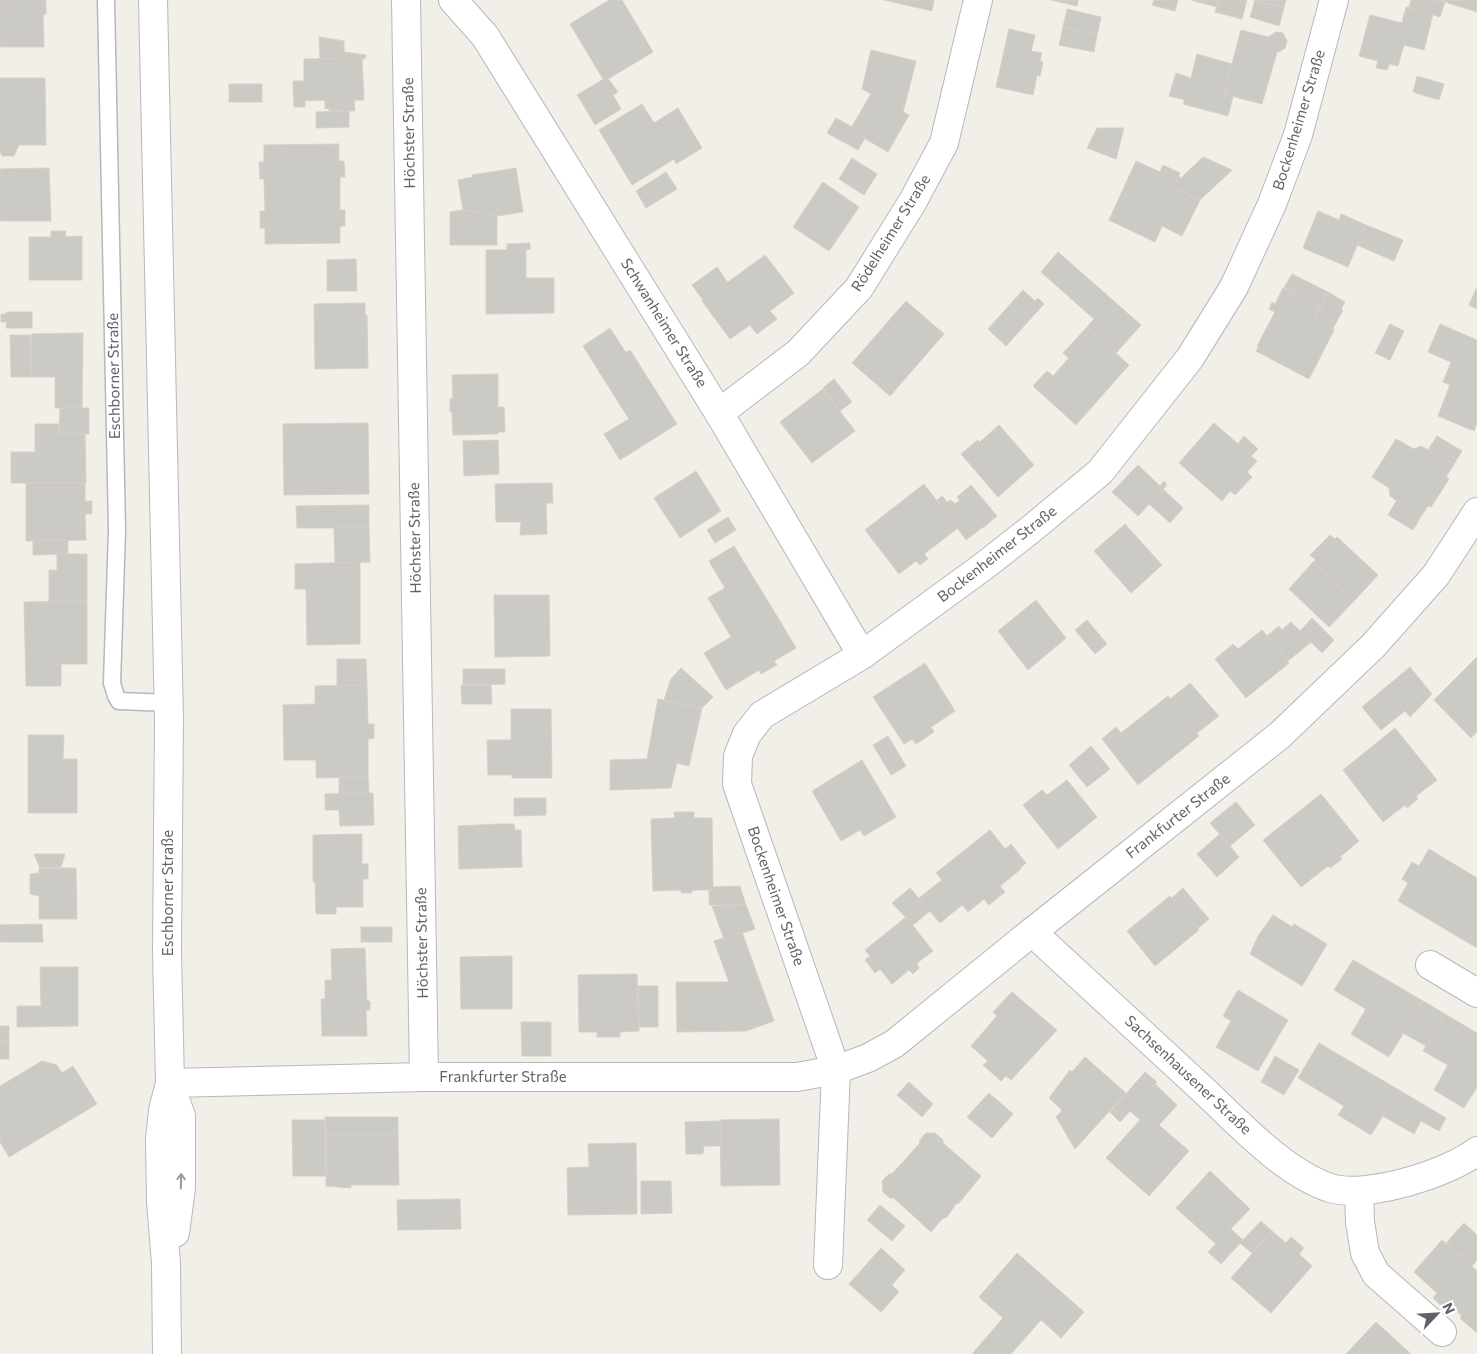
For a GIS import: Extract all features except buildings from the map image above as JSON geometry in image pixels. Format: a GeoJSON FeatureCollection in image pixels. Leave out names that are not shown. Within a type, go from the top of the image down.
{"type":"FeatureCollection","features":[{"type":"Feature","properties":{"kind":"street","name":"Eschborner Straße"},"geometry":{"type":"LineString","coordinates":[[153,0],[169,703],[167,952],[170,1083],[160,1139],[161,1202],[166,1263],[167,1354]]}},
{"type":"Feature","properties":{"kind":"street","name":"Höchster Straße"},"geometry":{"type":"LineString","coordinates":[[406,0],[424,1077]]}},
{"type":"Feature","properties":{"kind":"street","name":"Schwanheimer Straße"},"geometry":{"type":"LineString","coordinates":[[452,0],[485,36],[719,413],[862,655]]}},
{"type":"Feature","properties":{"kind":"street","name":"Rödelheimer Straße"},"geometry":{"type":"LineString","coordinates":[[719,413],[798,353],[860,288],[913,201],[944,144],[978,0]]}},
{"type":"Feature","properties":{"kind":"street","name":"Bockenheimer Straße"},"geometry":{"type":"LineString","coordinates":[[836,1070],[737,784],[738,756],[746,734],[762,715],[862,655],[984,566],[1100,472],[1190,358],[1234,287],[1272,204],[1298,135],[1334,0]]}},
{"type":"Feature","properties":{"kind":"street","name":"Frankfurter Straße"},"geometry":{"type":"LineString","coordinates":[[170,1083],[424,1077],[796,1077],[836,1070],[868,1058],[894,1044],[1280,735],[1373,646],[1436,575],[1477,512]]}},
{"type":"Feature","properties":{"kind":"street","name":"Sachsenhausener Straße"},"geometry":{"type":"LineString","coordinates":[[1032,932],[1250,1133],[1298,1174],[1331,1188],[1359,1191],[1392,1186],[1436,1173],[1477,1150]]}},
{"type":"Feature","properties":{"kind":"street"},"geometry":{"type":"LineString","coordinates":[[1430,965],[1477,993]]}},
{"type":"Feature","properties":{"kind":"street"},"geometry":{"type":"LineString","coordinates":[[828,1265],[836,1070]]}},
{"type":"Feature","properties":{"kind":"street"},"geometry":{"type":"LineString","coordinates":[[1359,1191],[1360,1222],[1365,1253],[1376,1274],[1442,1332]]}},
{"type":"Feature","properties":{"kind":"lane","name":"Eschborner Straße"},"geometry":{"type":"LineString","coordinates":[[106,0],[117,530],[112,683],[119,701],[169,703]]}}]}
